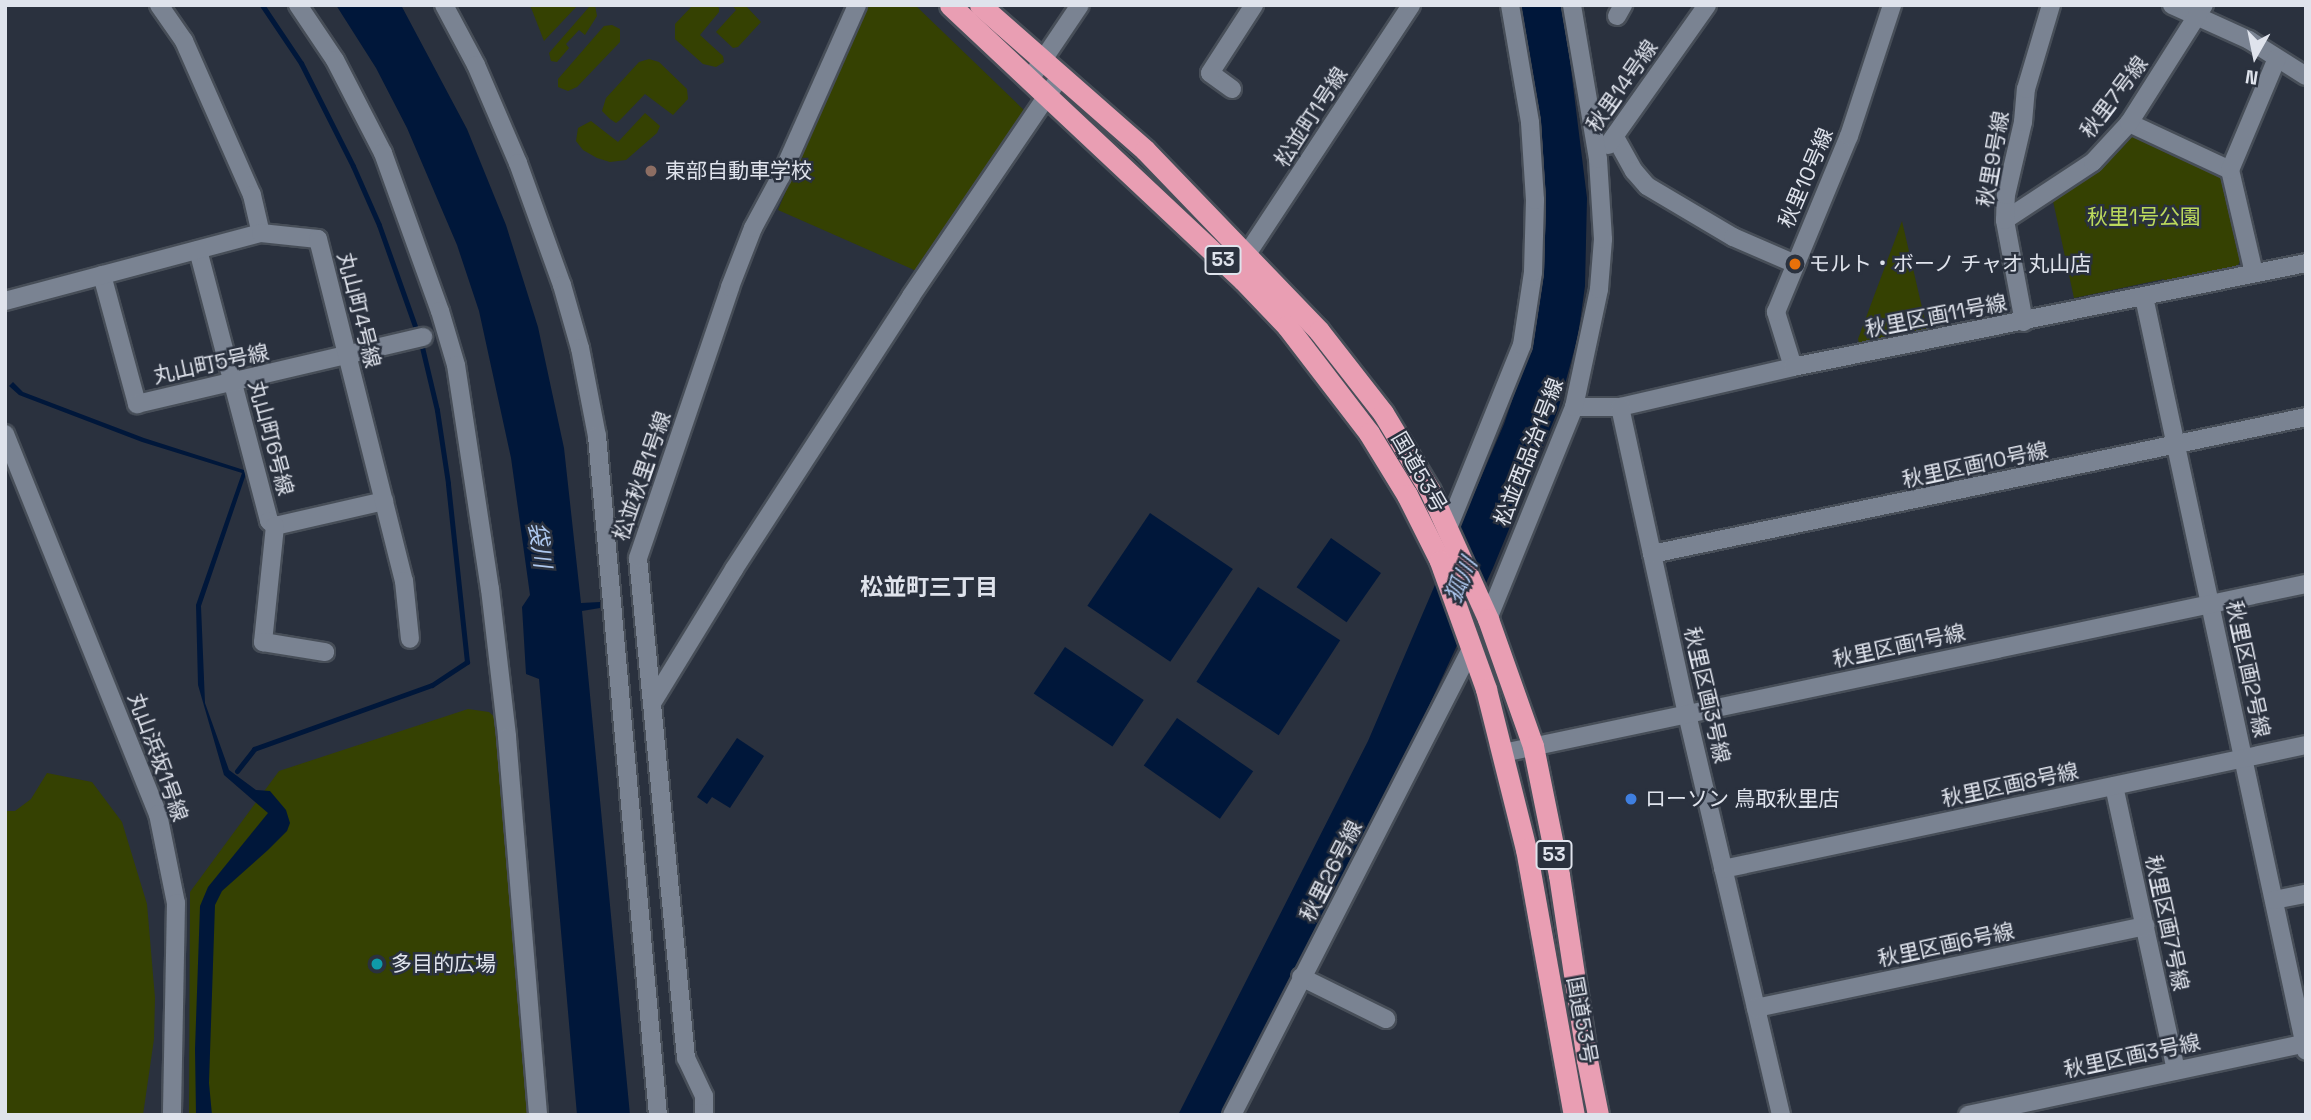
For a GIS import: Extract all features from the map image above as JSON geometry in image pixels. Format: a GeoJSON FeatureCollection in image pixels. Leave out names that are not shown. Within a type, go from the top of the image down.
{"type":"FeatureCollection","features":[{"type":"Feature","properties":{"kind":"highway","name":"国道53号"},"geometry":{"type":"LineString","coordinates":[[950,5],[1036,71],[1060,77],[1145,150],[1247,254],[1312,358],[1369,433],[1407,495],[1440,561],[1470,644],[1503,753],[1526,849],[1570,1110]]}},
{"type":"Feature","properties":{"kind":"highway","name":"国道53号"},"geometry":{"type":"LineString","coordinates":[[980,5],[1036,71],[1046,96],[1270,294],[1319,331],[1383,413],[1430,491],[1484,611],[1533,746],[1559,875],[1598,1115]]}},
{"type":"Feature","properties":{"kind":"street"},"geometry":{"type":"LineString","coordinates":[[159,5],[184,41],[252,195],[261,233]]}},
{"type":"Feature","properties":{"kind":"street"},"geometry":{"type":"LineString","coordinates":[[298,5],[335,60],[383,153],[440,311],[456,365],[490,589],[507,737],[538,1115]]}},
{"type":"Feature","properties":{"kind":"street"},"geometry":{"type":"LineString","coordinates":[[444,5],[476,65],[518,163],[562,285],[580,348],[597,436],[658,1115]]}},
{"type":"Feature","properties":{"kind":"street","name":"松並秋里1号線"},"geometry":{"type":"LineString","coordinates":[[704,1115],[704,1096],[686,1058],[638,558],[734,275],[857,5]]}},
{"type":"Feature","properties":{"kind":"street"},"geometry":{"type":"LineString","coordinates":[[1036,71],[1080,5]]}},
{"type":"Feature","properties":{"kind":"street"},"geometry":{"type":"LineString","coordinates":[[1232,89],[1210,73],[1254,5]]}},
{"type":"Feature","properties":{"kind":"street","name":"松並町1号線"},"geometry":{"type":"LineString","coordinates":[[1247,254],[1412,5]]}},
{"type":"Feature","properties":{"kind":"street"},"geometry":{"type":"LineString","coordinates":[[1450,532],[1522,345],[1533,272],[1535,200],[1530,122],[1510,5]]}},
{"type":"Feature","properties":{"kind":"street","name":"松並西品治1号線"},"geometry":{"type":"LineString","coordinates":[[1484,611],[1574,407],[1599,289],[1603,239],[1598,159],[1572,5]]}},
{"type":"Feature","properties":{"kind":"street","name":"秋里14号線"},"geometry":{"type":"LineString","coordinates":[[1598,159],[1707,5]]}},
{"type":"Feature","properties":{"kind":"street","name":"秋里10号線"},"geometry":{"type":"LineString","coordinates":[[1793,368],[1776,312],[1849,136],[1892,5]]}},
{"type":"Feature","properties":{"kind":"street","name":"秋里9号線"},"geometry":{"type":"LineString","coordinates":[[2024,322],[2005,220],[2006,187],[2023,122],[2026,89],[2051,5]]}},
{"type":"Feature","properties":{"kind":"street"},"geometry":{"type":"LineString","coordinates":[[2172,5],[2201,10],[2306,76]]}},
{"type":"Feature","properties":{"kind":"street","name":"秋里7号線"},"geometry":{"type":"LineString","coordinates":[[2005,220],[2093,162],[2129,123],[2201,10]]}},
{"type":"Feature","properties":{"kind":"street"},"geometry":{"type":"LineString","coordinates":[[2254,273],[2230,170],[2277,58]]}},
{"type":"Feature","properties":{"kind":"street"},"geometry":{"type":"LineString","coordinates":[[652,703],[734,569],[896,318],[1060,77]]}},
{"type":"Feature","properties":{"kind":"street"},"geometry":{"type":"LineString","coordinates":[[2129,123],[2230,170]]}},
{"type":"Feature","properties":{"kind":"street"},"geometry":{"type":"LineString","coordinates":[[1615,137],[1634,171],[1647,186],[1733,237],[1795,264]]}},
{"type":"Feature","properties":{"kind":"street","name":"丸山町4号線"},"geometry":{"type":"LineString","coordinates":[[5,301],[261,233],[317,239],[404,581],[410,639]]}},
{"type":"Feature","properties":{"kind":"street","name":"丸山町6号線"},"geometry":{"type":"LineString","coordinates":[[198,250],[269,521],[275,526],[384,501]]}},
{"type":"Feature","properties":{"kind":"street","name":"秋里区画11号線"},"geometry":{"type":"LineString","coordinates":[[1574,407],[1620,407],[1793,368],[2306,262]]}},
{"type":"Feature","properties":{"kind":"street","name":"丸山町5号線"},"geometry":{"type":"LineString","coordinates":[[102,275],[137,404],[347,357],[423,337]]}},
{"type":"Feature","properties":{"kind":"street","name":"秋里区画2号線"},"geometry":{"type":"LineString","coordinates":[[2144,296],[2305,1046]]}},
{"type":"Feature","properties":{"kind":"street","name":"秋里区画3号線"},"geometry":{"type":"LineString","coordinates":[[1620,407],[1687,714],[1781,1115]]}},
{"type":"Feature","properties":{"kind":"street","name":"秋里区画10号線"},"geometry":{"type":"LineString","coordinates":[[1652,554],[2306,417]]}},
{"type":"Feature","properties":{"kind":"street","name":"丸山浜坂1号線"},"geometry":{"type":"LineString","coordinates":[[5,434],[158,814],[176,903],[172,1115]]}},
{"type":"Feature","properties":{"kind":"street"},"geometry":{"type":"LineString","coordinates":[[275,526],[263,642],[325,652]]}},
{"type":"Feature","properties":{"kind":"street","name":"秋里区画1号線"},"geometry":{"type":"LineString","coordinates":[[1503,753],[2306,584]]}},
{"type":"Feature","properties":{"kind":"street","name":"秋里26号線"},"geometry":{"type":"LineString","coordinates":[[1232,1115],[1470,644]]}},
{"type":"Feature","properties":{"kind":"street","name":"秋里区画8号線"},"geometry":{"type":"LineString","coordinates":[[1723,869],[2306,745]]}},
{"type":"Feature","properties":{"kind":"street","name":"秋里区画7号線"},"geometry":{"type":"LineString","coordinates":[[2114,786],[2176,1070]]}},
{"type":"Feature","properties":{"kind":"street"},"geometry":{"type":"LineString","coordinates":[[2274,900],[2306,894]]}},
{"type":"Feature","properties":{"kind":"street","name":"秋里区画6号線"},"geometry":{"type":"LineString","coordinates":[[1756,1008],[2145,926]]}},
{"type":"Feature","properties":{"kind":"street"},"geometry":{"type":"LineString","coordinates":[[1301,977],[1386,1019]]}},
{"type":"Feature","properties":{"kind":"street","name":"秋里区画3号線"},"geometry":{"type":"LineString","coordinates":[[1968,1115],[2176,1070],[2305,1046]]}},
{"type":"Feature","properties":{"kind":"green space"},"geometry":{"type":"Polygon","coordinates":[[[530,5],[578,5],[544,41],[530,5]]]}},
{"type":"Feature","properties":{"kind":"green space"},"geometry":{"type":"Polygon","coordinates":[[[595,5],[597,16],[585,35],[579,30],[566,44],[569,48],[557,62],[551,61],[549,53],[589,7],[595,5]]]}},
{"type":"Feature","properties":{"kind":"green space"},"geometry":{"type":"Polygon","coordinates":[[[693,5],[716,5],[719,8],[719,12],[700,35],[723,56],[724,62],[716,67],[703,64],[675,39],[675,24],[693,5]]]}},
{"type":"Feature","properties":{"kind":"green space"},"geometry":{"type":"Polygon","coordinates":[[[732,5],[745,5],[761,22],[738,47],[733,48],[716,32],[736,10],[732,5]]]}},
{"type":"Feature","properties":{"kind":"green space"},"geometry":{"type":"Polygon","coordinates":[[[864,5],[915,5],[1028,114],[921,273],[778,210],[864,5]]]}},
{"type":"Feature","properties":{"kind":"green space"},"geometry":{"type":"Polygon","coordinates":[[[612,25],[620,29],[620,42],[577,87],[568,91],[558,87],[558,79],[604,26],[612,25]]]}},
{"type":"Feature","properties":{"kind":"green space"},"geometry":{"type":"Polygon","coordinates":[[[649,59],[659,62],[687,89],[688,99],[673,115],[645,94],[616,123],[602,111],[606,98],[639,62],[649,59]]]}},
{"type":"Feature","properties":{"kind":"green space"},"geometry":{"type":"Polygon","coordinates":[[[645,113],[660,126],[657,133],[626,160],[610,162],[597,158],[583,150],[576,141],[578,128],[591,121],[618,142],[645,113]]]}},
{"type":"Feature","properties":{"kind":"green space","name":"秋里1号公園"},"geometry":{"type":"Polygon","coordinates":[[[2133,133],[2166,153],[2224,178],[2242,257],[2236,269],[2166,283],[2164,279],[2074,298],[2053,201],[2099,168],[2123,147],[2133,133]]]}},
{"type":"Feature","properties":{"kind":"green space"},"geometry":{"type":"Polygon","coordinates":[[[1902,221],[1927,329],[1859,343],[1858,339],[1902,221]]]}},
{"type":"Feature","properties":{"kind":"green space"},"geometry":{"type":"Polygon","coordinates":[[[468,709],[489,712],[500,722],[533,1115],[189,1115],[190,892],[279,771],[468,709]]]}},
{"type":"Feature","properties":{"kind":"green space"},"geometry":{"type":"Polygon","coordinates":[[[47,773],[92,782],[122,822],[147,904],[155,998],[154,1039],[143,1115],[5,1115],[5,811],[15,811],[31,799],[47,773]]]}},
{"type":"Feature","properties":{"kind":"green space"},"geometry":{"type":"Polygon","coordinates":[[[1555,914],[1589,1115],[1584,1115],[1560,984],[1555,914]]]}},
{"type":"Feature","properties":{"kind":"water","name":"袋川"},"geometry":{"type":"Polygon","coordinates":[[[336,5],[401,5],[467,129],[506,225],[538,327],[564,448],[581,603],[600,602],[600,608],[582,611],[630,1115],[577,1115],[539,679],[526,674],[522,607],[530,595],[511,458],[479,311],[457,245],[407,128],[376,68],[336,5]]]}},
{"type":"Feature","properties":{"kind":"water","name":"狐川"},"geometry":{"type":"Polygon","coordinates":[[[1516,5],[1563,5],[1587,198],[1585,286],[1578,336],[1558,410],[1493,568],[1394,781],[1224,1115],[1178,1115],[1368,741],[1504,424],[1524,366],[1534,327],[1542,261],[1543,216],[1516,5]]]}},
{"type":"Feature","properties":{"kind":"water"},"geometry":{"type":"Polygon","coordinates":[[[13,382],[23,392],[144,438],[247,471],[201,606],[205,703],[229,770],[256,790],[270,791],[286,810],[290,823],[287,831],[268,850],[222,891],[215,905],[209,1083],[212,1115],[196,1115],[195,1049],[200,906],[208,887],[268,813],[224,775],[198,685],[196,605],[242,473],[142,442],[19,395],[9,386],[13,382]]]}},
{"type":"Feature","properties":{"kind":"water"},"geometry":{"type":"Polygon","coordinates":[[[1150,513],[1233,569],[1170,662],[1087,606],[1150,513]]]}},
{"type":"Feature","properties":{"kind":"water"},"geometry":{"type":"Polygon","coordinates":[[[1331,538],[1381,573],[1347,622],[1297,587],[1331,538]]]}},
{"type":"Feature","properties":{"kind":"water"},"geometry":{"type":"Polygon","coordinates":[[[1258,587],[1340,640],[1279,735],[1196,682],[1258,587]]]}},
{"type":"Feature","properties":{"kind":"water"},"geometry":{"type":"Polygon","coordinates":[[[1065,647],[1144,700],[1112,747],[1034,693],[1065,647]]]}},
{"type":"Feature","properties":{"kind":"water"},"geometry":{"type":"Polygon","coordinates":[[[1177,718],[1253,771],[1220,819],[1144,766],[1177,718]]]}},
{"type":"Feature","properties":{"kind":"water"},"geometry":{"type":"Polygon","coordinates":[[[737,738],[764,756],[730,808],[712,797],[707,804],[697,797],[737,738]]]}},
{"type":"Feature","properties":{"kind":"waterway"},"geometry":{"type":"LineString","coordinates":[[262,5],[301,63],[353,166],[379,225],[416,329]]}},
{"type":"Feature","properties":{"kind":"waterway"},"geometry":{"type":"LineString","coordinates":[[237,771],[254,749],[432,685],[467,662],[448,483],[437,410],[421,343]]}},
{"type":"Feature","properties":{"kind":"place","name":"東部自動車学校"},"geometry":{"type":"Point","coordinates":[651,171]}},
{"type":"Feature","properties":{"kind":"place","name":"モルト・ボーノ チャオ 丸山店"},"geometry":{"type":"Point","coordinates":[1795,264]}},
{"type":"Feature","properties":{"kind":"place","name":"ローソン 鳥取秋里店"},"geometry":{"type":"Point","coordinates":[1631,799]}},
{"type":"Feature","properties":{"kind":"place","name":"多目的広場"},"geometry":{"type":"Point","coordinates":[377,964]}},
{"type":"Feature","properties":{"kind":"district","name":"松並町三丁目"},"geometry":{"type":"Point","coordinates":[929,587]}}]}
